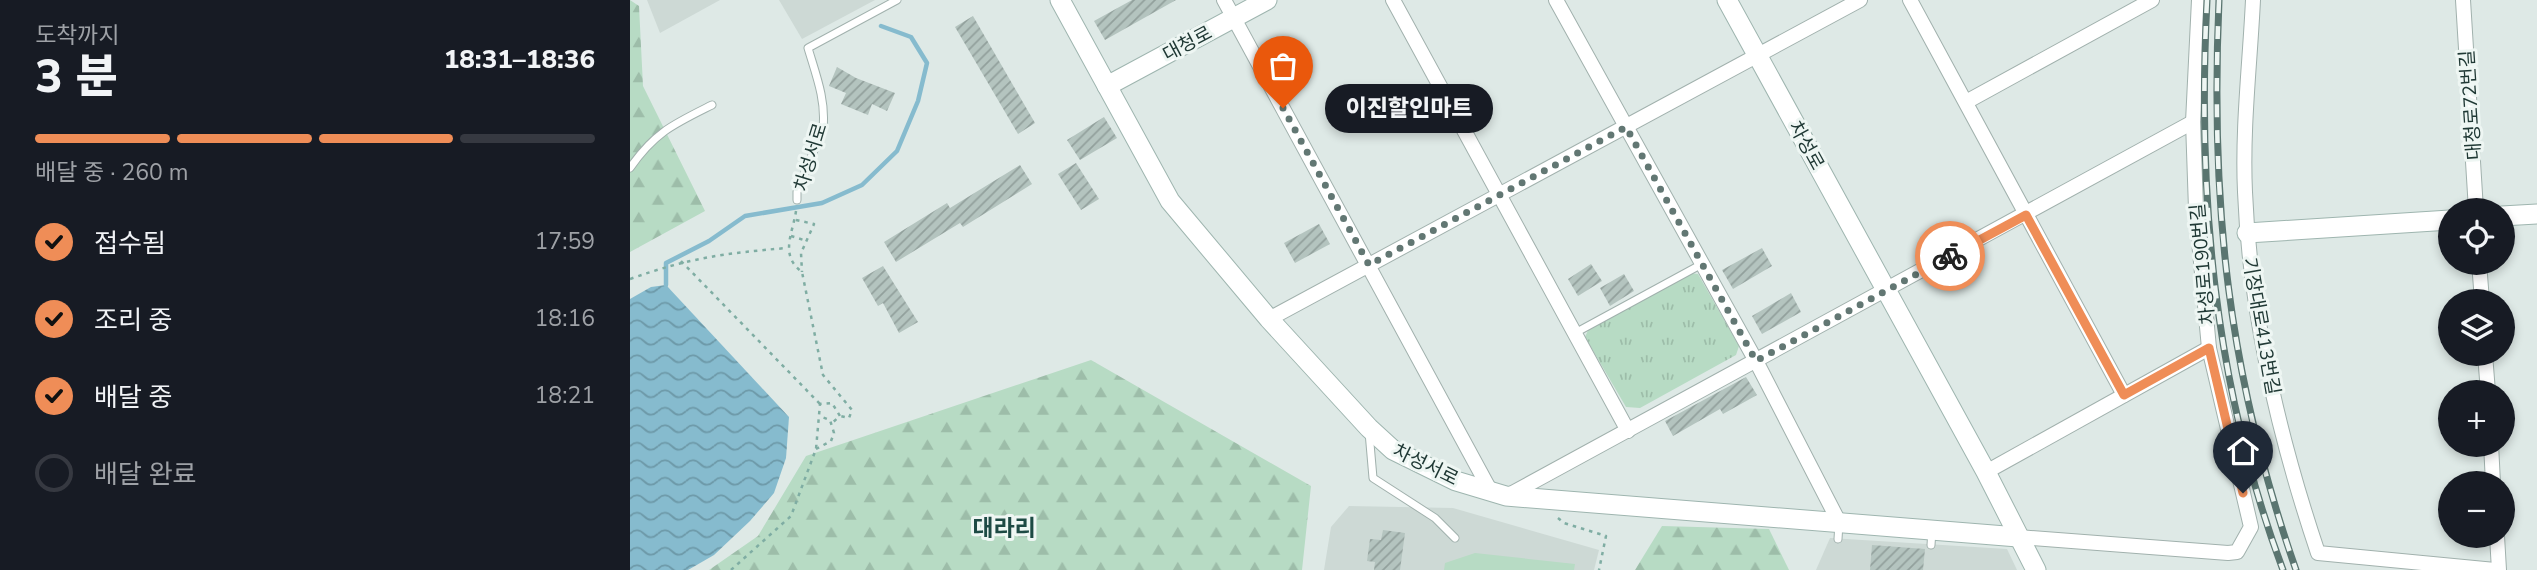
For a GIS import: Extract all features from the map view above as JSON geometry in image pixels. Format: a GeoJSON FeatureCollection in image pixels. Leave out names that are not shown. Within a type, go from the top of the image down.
{"type":"FeatureCollection","features":[{"type":"Feature","properties":{"kind":"street","name":"차성서로"},"geometry":{"type":"LineString","coordinates":[[1060,0],[1170,201],[1269,319],[1369,428],[1393,450],[1457,481],[1498,493],[1538,499],[1838,530],[1932,537],[2018,537]]}},
{"type":"Feature","properties":{"kind":"street"},"geometry":{"type":"LineString","coordinates":[[1224,0],[1498,493],[1628,430],[2193,122]]}},
{"type":"Feature","properties":{"kind":"street","name":"대청로"},"geometry":{"type":"LineString","coordinates":[[1107,86],[1267,0]]}},
{"type":"Feature","properties":{"kind":"street"},"geometry":{"type":"LineString","coordinates":[[1394,0],[1628,430]]}},
{"type":"Feature","properties":{"kind":"street"},"geometry":{"type":"LineString","coordinates":[[1556,0],[1756,361],[1838,530]]}},
{"type":"Feature","properties":{"kind":"street","name":"차성로"},"geometry":{"type":"LineString","coordinates":[[1727,0],[1888,290],[2036,570]]}},
{"type":"Feature","properties":{"kind":"street"},"geometry":{"type":"LineString","coordinates":[[1269,319],[1860,0]]}},
{"type":"Feature","properties":{"kind":"street"},"geometry":{"type":"LineString","coordinates":[[1910,0],[2124,395]]}},
{"type":"Feature","properties":{"kind":"street","name":"차성로190번길"},"geometry":{"type":"LineString","coordinates":[[2018,537],[2237,552],[2251,527],[2209,348],[2196,209],[2193,122],[2199,0]]}},
{"type":"Feature","properties":{"kind":"street","name":"기장대로413번길"},"geometry":{"type":"LineString","coordinates":[[2253,0],[2245,189],[2247,233],[2265,360],[2299,497],[2318,553],[2497,570]]}},
{"type":"Feature","properties":{"kind":"street","name":"대청로72번길"},"geometry":{"type":"LineString","coordinates":[[2463,0],[2475,198]]}},
{"type":"Feature","properties":{"kind":"street"},"geometry":{"type":"LineString","coordinates":[[1966,102],[2146,1]]}},
{"type":"Feature","properties":{"kind":"street"},"geometry":{"type":"LineString","coordinates":[[2515,215],[2537,214]]}},
{"type":"Feature","properties":{"kind":"street"},"geometry":{"type":"LineString","coordinates":[[2247,233],[2438,221]]}},
{"type":"Feature","properties":{"kind":"street"},"geometry":{"type":"LineString","coordinates":[[1986,472],[2209,348]]}},
{"type":"Feature","properties":{"kind":"street"},"geometry":{"type":"LineString","coordinates":[[2497,548],[2497,570]]}},
{"type":"Feature","properties":{"kind":"lane","name":"차성서로"},"geometry":{"type":"LineString","coordinates":[[797,200],[797,192],[824,117],[822,94],[808,48],[897,0]]}},
{"type":"Feature","properties":{"kind":"lane"},"geometry":{"type":"LineString","coordinates":[[630,168],[648,142],[671,125],[712,105]]}},
{"type":"Feature","properties":{"kind":"lane"},"geometry":{"type":"LineString","coordinates":[[1575,333],[1702,264]]}},
{"type":"Feature","properties":{"kind":"lane"},"geometry":{"type":"LineString","coordinates":[[1369,428],[1373,478],[1434,518],[1454,538]]}},
{"type":"Feature","properties":{"kind":"path","name":"차성서로"},"geometry":{"type":"LineString","coordinates":[[787,248],[796,215]]}},
{"type":"Feature","properties":{"kind":"path"},"geometry":{"type":"LineString","coordinates":[[794,220],[814,223],[801,253],[802,272],[823,375],[852,410],[853,415],[849,418],[840,416]]}},
{"type":"Feature","properties":{"kind":"path"},"geometry":{"type":"LineString","coordinates":[[790,236],[807,241]]}},
{"type":"Feature","properties":{"kind":"path"},"geometry":{"type":"LineString","coordinates":[[630,279],[676,262],[717,253],[787,248],[795,267],[802,272]]}},
{"type":"Feature","properties":{"kind":"path"},"geometry":{"type":"LineString","coordinates":[[681,261],[820,404],[816,449],[791,516],[732,570]]}},
{"type":"Feature","properties":{"kind":"path"},"geometry":{"type":"LineString","coordinates":[[820,404],[832,403],[837,407],[840,416]]}},
{"type":"Feature","properties":{"kind":"path"},"geometry":{"type":"LineString","coordinates":[[819,416],[832,423]]}},
{"type":"Feature","properties":{"kind":"path"},"geometry":{"type":"LineString","coordinates":[[832,423],[840,416]]}},
{"type":"Feature","properties":{"kind":"path"},"geometry":{"type":"LineString","coordinates":[[816,449],[831,441],[834,433],[832,423]]}},
{"type":"Feature","properties":{"kind":"path"},"geometry":{"type":"LineString","coordinates":[[1538,499],[1564,523],[1606,536],[1599,570]]}},
{"type":"Feature","properties":{"kind":"shaded area"},"geometry":{"type":"Polygon","coordinates":[[[647,0],[720,0],[660,33],[647,0]]]}},
{"type":"Feature","properties":{"kind":"shaded area"},"geometry":{"type":"Polygon","coordinates":[[[779,0],[875,0],[802,39],[779,0]]]}},
{"type":"Feature","properties":{"kind":"shaded area"},"geometry":{"type":"Polygon","coordinates":[[[1349,506],[1453,508],[1599,550],[1594,570],[1324,570],[1331,527],[1349,506]]]}},
{"type":"Feature","properties":{"kind":"shaded area"},"geometry":{"type":"Polygon","coordinates":[[[1830,538],[2007,549],[2017,570],[1816,570],[1830,538]]]}},
{"type":"Feature","properties":{"kind":"green space"},"geometry":{"type":"Polygon","coordinates":[[[630,0],[639,6],[643,86],[705,211],[630,252],[630,0]]]}},
{"type":"Feature","properties":{"kind":"green space"},"geometry":{"type":"Polygon","coordinates":[[[1689,273],[1698,274],[1739,346],[1736,355],[1640,408],[1626,407],[1585,337],[1590,326],[1689,273]]]}},
{"type":"Feature","properties":{"kind":"green space"},"geometry":{"type":"Polygon","coordinates":[[[1091,360],[1311,486],[1302,570],[709,570],[758,536],[806,456],[1091,360]]]}},
{"type":"Feature","properties":{"kind":"green space"},"geometry":{"type":"Polygon","coordinates":[[[1662,526],[1769,529],[1789,570],[1635,570],[1662,526]]]}},
{"type":"Feature","properties":{"kind":"green space"},"geometry":{"type":"Polygon","coordinates":[[[1475,553],[1575,564],[1574,570],[1444,570],[1445,563],[1475,553]]]}},
{"type":"Feature","properties":{"kind":"water"},"geometry":{"type":"Polygon","coordinates":[[[666,285],[789,417],[786,458],[774,493],[750,521],[714,555],[688,570],[630,570],[630,299],[651,287],[666,285]]]}},
{"type":"Feature","properties":{"kind":"building"},"geometry":{"type":"Polygon","coordinates":[[[1132,0],[1176,0],[1105,40],[1094,21],[1132,0]]]}},
{"type":"Feature","properties":{"kind":"building"},"geometry":{"type":"Polygon","coordinates":[[[973,16],[1035,123],[1018,134],[955,27],[973,16]]]}},
{"type":"Feature","properties":{"kind":"building"},"geometry":{"type":"Polygon","coordinates":[[[837,67],[856,78],[895,93],[887,111],[872,104],[868,115],[841,104],[846,93],[829,86],[837,67]]]}},
{"type":"Feature","properties":{"kind":"building"},"geometry":{"type":"Polygon","coordinates":[[[1104,117],[1117,138],[1080,160],[1067,140],[1104,117]]]}},
{"type":"Feature","properties":{"kind":"building"},"geometry":{"type":"Polygon","coordinates":[[[1076,163],[1099,199],[1081,210],[1058,174],[1076,163]]]}},
{"type":"Feature","properties":{"kind":"building"},"geometry":{"type":"Polygon","coordinates":[[[1020,165],[1032,184],[963,227],[960,223],[896,262],[884,242],[947,203],[950,208],[1020,165]]]}},
{"type":"Feature","properties":{"kind":"building"},"geometry":{"type":"Polygon","coordinates":[[[1319,224],[1330,244],[1295,263],[1284,243],[1319,224]]]}},
{"type":"Feature","properties":{"kind":"building"},"geometry":{"type":"Polygon","coordinates":[[[1762,248],[1772,266],[1733,289],[1722,270],[1762,248]]]}},
{"type":"Feature","properties":{"kind":"building"},"geometry":{"type":"Polygon","coordinates":[[[1591,264],[1602,281],[1578,296],[1568,279],[1591,264]]]}},
{"type":"Feature","properties":{"kind":"building"},"geometry":{"type":"Polygon","coordinates":[[[883,266],[918,322],[899,333],[883,303],[878,306],[862,278],[883,266]]]}},
{"type":"Feature","properties":{"kind":"building"},"geometry":{"type":"Polygon","coordinates":[[[1624,274],[1634,291],[1610,306],[1600,288],[1624,274]]]}},
{"type":"Feature","properties":{"kind":"building"},"geometry":{"type":"Polygon","coordinates":[[[1791,293],[1801,312],[1762,334],[1752,316],[1791,293]]]}},
{"type":"Feature","properties":{"kind":"building"},"geometry":{"type":"Polygon","coordinates":[[[1746,377],[1757,395],[1723,414],[1720,409],[1673,436],[1665,421],[1746,377]]]}},
{"type":"Feature","properties":{"kind":"building"},"geometry":{"type":"Polygon","coordinates":[[[1383,530],[1405,533],[1400,570],[1374,570],[1375,562],[1367,561],[1370,539],[1381,540],[1383,530]]]}},
{"type":"Feature","properties":{"kind":"building"},"geometry":{"type":"Polygon","coordinates":[[[1872,545],[1925,549],[1923,570],[1870,570],[1872,545]]]}},
{"type":"Feature","properties":{"kind":"waterway"},"geometry":{"type":"LineString","coordinates":[[666,285],[666,263],[709,241],[745,216],[822,203],[862,185],[897,151],[918,101],[927,63],[911,37],[881,26]]}},
{"type":"Feature","properties":{"kind":"railway"},"geometry":{"type":"LineString","coordinates":[[2207,0],[2205,145],[2215,289],[2241,431],[2283,570]]}},
{"type":"Feature","properties":{"kind":"railway"},"geometry":{"type":"LineString","coordinates":[[2219,0],[2218,148],[2221,219],[2229,289],[2239,358],[2254,428],[2296,570]]}},
{"type":"Feature","properties":{"kind":"way so far"},"geometry":{"type":"LineString","coordinates":[[1283,108],[1369,265],[1626,127],[1756,361],[1950,256]]}},
{"type":"Feature","properties":{"kind":"place","name":"이진할인마트"},"geometry":{"type":"Point","coordinates":[1283,108]}},
{"type":"Feature","properties":{"kind":"district","name":"대라리"},"geometry":{"type":"Point","coordinates":[1004,528]}},
{"type":"Feature","properties":{"kind":"route"},"geometry":{"type":"LineString","coordinates":[[1950,256],[2026,215],[2124,395],[2209,348],[2243,493]]}}]}
